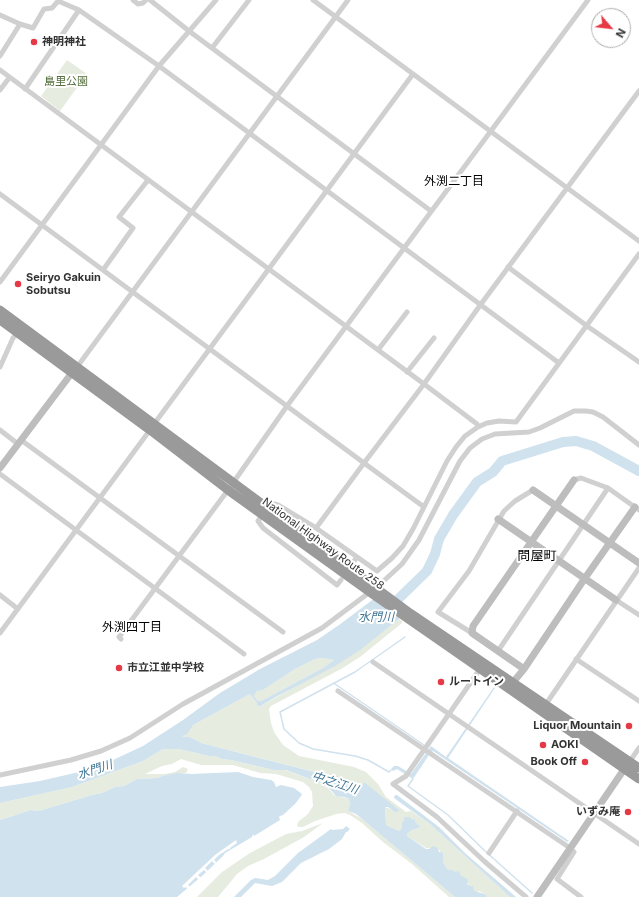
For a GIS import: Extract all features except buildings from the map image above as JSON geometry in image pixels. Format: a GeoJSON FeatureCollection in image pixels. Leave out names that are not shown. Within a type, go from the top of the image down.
{"type":"FeatureCollection","features":[{"type":"Feature","properties":{"kind":"highway","name":"National Highway Route 258"},"geometry":{"type":"LineString","coordinates":[[0,310],[74,370]]}},
{"type":"Feature","properties":{"kind":"highway","name":"National Highway Route 258"},"geometry":{"type":"LineString","coordinates":[[0,320],[74,370],[480,669],[546,704],[627,765],[639,779]]}},
{"type":"Feature","properties":{"kind":"highway","name":"National Highway Route 258"},"geometry":{"type":"LineString","coordinates":[[408,616],[627,765],[639,768]]}},
{"type":"Feature","properties":{"kind":"street"},"geometry":{"type":"LineString","coordinates":[[133,0],[138,4],[143,3],[146,0]]}},
{"type":"Feature","properties":{"kind":"street"},"geometry":{"type":"LineString","coordinates":[[150,0],[276,97],[432,211]]}},
{"type":"Feature","properties":{"kind":"street"},"geometry":{"type":"LineString","coordinates":[[0,282],[159,66],[216,0]]}},
{"type":"Feature","properties":{"kind":"street"},"geometry":{"type":"LineString","coordinates":[[212,48],[248,0]]}},
{"type":"Feature","properties":{"kind":"street"},"geometry":{"type":"LineString","coordinates":[[314,0],[639,241]]}},
{"type":"Feature","properties":{"kind":"street"},"geometry":{"type":"LineString","coordinates":[[0,468],[250,134],[348,0]]}},
{"type":"Feature","properties":{"kind":"street"},"geometry":{"type":"LineString","coordinates":[[122,639],[119,637],[287,406],[588,0]]}},
{"type":"Feature","properties":{"kind":"street"},"geometry":{"type":"LineString","coordinates":[[0,15],[33,28],[44,8],[52,8],[59,1],[79,10],[159,66],[405,247],[559,363]]}},
{"type":"Feature","properties":{"kind":"street"},"geometry":{"type":"LineString","coordinates":[[25,89],[79,10]]}},
{"type":"Feature","properties":{"kind":"street"},"geometry":{"type":"LineString","coordinates":[[0,56],[20,24]]}},
{"type":"Feature","properties":{"kind":"street"},"geometry":{"type":"LineString","coordinates":[[0,70],[268,270],[424,384],[477,424],[478,427]]}},
{"type":"Feature","properties":{"kind":"street"},"geometry":{"type":"LineString","coordinates":[[0,633],[413,74]]}},
{"type":"Feature","properties":{"kind":"street"},"geometry":{"type":"LineString","coordinates":[[0,90],[10,78]]}},
{"type":"Feature","properties":{"kind":"street"},"geometry":{"type":"LineString","coordinates":[[316,528],[424,384],[508,267],[639,91]]}},
{"type":"Feature","properties":{"kind":"street"},"geometry":{"type":"LineString","coordinates":[[103,270],[133,228],[119,217],[148,180]]}},
{"type":"Feature","properties":{"kind":"street"},"geometry":{"type":"LineString","coordinates":[[0,194],[43,224],[132,292],[424,507]]}},
{"type":"Feature","properties":{"kind":"street"},"geometry":{"type":"LineString","coordinates":[[341,580],[337,585],[263,528],[258,520],[270,504],[278,505],[316,528],[377,571],[403,546],[447,461],[465,436],[486,423],[498,421],[516,422],[639,254]]}},
{"type":"Feature","properties":{"kind":"street"},"geometry":{"type":"LineString","coordinates":[[508,267],[587,326],[639,362]]}},
{"type":"Feature","properties":{"kind":"street"},"geometry":{"type":"LineString","coordinates":[[378,350],[406,312]]}},
{"type":"Feature","properties":{"kind":"street"},"geometry":{"type":"LineString","coordinates":[[0,367],[13,338],[18,333]]}},
{"type":"Feature","properties":{"kind":"street"},"geometry":{"type":"LineString","coordinates":[[407,372],[434,338]]}},
{"type":"Feature","properties":{"kind":"street"},"geometry":{"type":"LineString","coordinates":[[0,775],[71,760],[101,751],[130,738],[184,704],[322,628],[375,591],[402,564],[419,540],[460,461],[470,448],[482,439],[495,434],[529,432],[574,411],[586,411],[603,417],[639,445]]}},
{"type":"Feature","properties":{"kind":"street"},"geometry":{"type":"LineString","coordinates":[[0,430],[20,442],[100,498],[283,632]]}},
{"type":"Feature","properties":{"kind":"street"},"geometry":{"type":"LineString","coordinates":[[0,474],[244,654]]}},
{"type":"Feature","properties":{"kind":"street"},"geometry":{"type":"LineString","coordinates":[[472,633],[473,626],[574,480],[581,478],[608,488],[637,509],[585,578],[511,686]]}},
{"type":"Feature","properties":{"kind":"street"},"geometry":{"type":"LineString","coordinates":[[498,651],[608,488]]}},
{"type":"Feature","properties":{"kind":"street"},"geometry":{"type":"LineString","coordinates":[[524,669],[472,633],[438,612],[469,571],[504,511],[515,501],[534,490],[639,563]]}},
{"type":"Feature","properties":{"kind":"street"},"geometry":{"type":"LineString","coordinates":[[498,519],[639,615]]}},
{"type":"Feature","properties":{"kind":"street"},"geometry":{"type":"LineString","coordinates":[[352,564],[357,557]]}},
{"type":"Feature","properties":{"kind":"street"},"geometry":{"type":"LineString","coordinates":[[546,704],[639,568]]}},
{"type":"Feature","properties":{"kind":"street"},"geometry":{"type":"LineString","coordinates":[[0,595],[18,608]]}},
{"type":"Feature","properties":{"kind":"street"},"geometry":{"type":"LineString","coordinates":[[576,659],[639,700]]}},
{"type":"Feature","properties":{"kind":"street"},"geometry":{"type":"LineString","coordinates":[[373,662],[448,715],[639,844]]}},
{"type":"Feature","properties":{"kind":"street"},"geometry":{"type":"LineString","coordinates":[[480,669],[448,715],[428,751],[406,776],[393,784],[404,794],[437,817],[484,861],[526,897]]}},
{"type":"Feature","properties":{"kind":"street"},"geometry":{"type":"LineString","coordinates":[[338,690],[570,848],[574,852],[557,879],[581,897]]}},
{"type":"Feature","properties":{"kind":"street"},"geometry":{"type":"LineString","coordinates":[[537,897],[639,748]]}},
{"type":"Feature","properties":{"kind":"street"},"geometry":{"type":"LineString","coordinates":[[489,853],[517,811]]}},
{"type":"Feature","properties":{"kind":"green space","name":"島里公園"},"geometry":{"type":"Polygon","coordinates":[[[67,60],[87,74],[60,111],[41,96],[67,60]]]}},
{"type":"Feature","properties":{"kind":"green space"},"geometry":{"type":"Polygon","coordinates":[[[399,619],[402,623],[360,657],[341,669],[271,706],[269,709],[274,732],[283,745],[299,756],[354,767],[366,772],[378,784],[386,797],[406,812],[411,811],[430,824],[510,897],[487,897],[479,891],[476,893],[460,875],[447,869],[443,862],[443,856],[438,848],[426,848],[407,836],[407,834],[412,830],[421,827],[408,818],[403,820],[402,828],[399,831],[386,825],[385,807],[398,812],[362,784],[201,743],[190,737],[182,736],[193,725],[250,694],[259,707],[350,656],[399,619]]]}},
{"type":"Feature","properties":{"kind":"green space"},"geometry":{"type":"Polygon","coordinates":[[[323,658],[334,660],[323,668],[261,701],[258,701],[254,696],[257,691],[263,690],[295,669],[315,659],[323,658]]]}},
{"type":"Feature","properties":{"kind":"green space"},"geometry":{"type":"Polygon","coordinates":[[[163,749],[179,749],[209,756],[217,756],[222,759],[274,770],[285,770],[318,782],[329,789],[334,795],[349,799],[350,804],[348,811],[362,819],[455,897],[449,897],[412,864],[350,815],[345,813],[336,814],[303,827],[297,826],[298,822],[308,814],[313,806],[312,792],[303,782],[276,774],[260,773],[233,765],[201,765],[181,759],[145,774],[165,774],[175,772],[183,767],[188,769],[186,773],[165,775],[158,778],[137,779],[124,786],[115,787],[102,793],[39,811],[31,810],[0,820],[0,803],[72,787],[143,761],[163,749]]]}},
{"type":"Feature","properties":{"kind":"green space"},"geometry":{"type":"Polygon","coordinates":[[[323,823],[304,837],[248,866],[237,874],[218,897],[197,897],[222,872],[250,853],[286,834],[302,831],[323,823]]]}},
{"type":"Feature","properties":{"kind":"water","name":"中之江川"},"geometry":{"type":"Polygon","coordinates":[[[379,595],[405,614],[360,650],[335,666],[259,707],[250,694],[193,725],[187,734],[182,736],[190,737],[201,743],[361,784],[365,783],[399,810],[398,812],[395,812],[388,807],[385,807],[386,825],[399,831],[402,828],[402,823],[405,817],[409,817],[413,820],[415,819],[415,822],[421,827],[412,830],[407,834],[407,836],[426,849],[433,846],[438,848],[439,852],[443,853],[443,862],[447,869],[456,872],[459,871],[461,876],[468,880],[467,884],[473,886],[474,891],[485,894],[487,897],[455,897],[356,814],[348,811],[350,804],[349,799],[336,796],[329,788],[318,782],[286,770],[274,770],[222,759],[216,756],[209,756],[179,749],[163,749],[143,761],[72,787],[0,803],[0,787],[40,781],[79,772],[113,760],[143,746],[183,720],[220,693],[260,669],[317,640],[379,595]],[[323,658],[315,659],[295,669],[263,690],[257,691],[254,696],[258,701],[261,701],[323,668],[334,660],[323,658]]]}},
{"type":"Feature","properties":{"kind":"water"},"geometry":{"type":"Polygon","coordinates":[[[494,687],[495,688],[448,758],[569,841],[567,842],[433,751],[413,779],[397,769],[393,771],[391,769],[394,766],[398,766],[411,774],[431,746],[446,757],[494,687]]]}},
{"type":"Feature","properties":{"kind":"water"},"geometry":{"type":"Polygon","coordinates":[[[238,772],[253,777],[271,780],[274,782],[276,787],[281,785],[294,788],[302,794],[295,804],[279,817],[280,820],[254,836],[253,834],[252,837],[225,853],[202,876],[177,897],[0,897],[0,820],[31,810],[39,811],[102,793],[115,787],[124,786],[137,779],[158,778],[165,775],[178,773],[192,774],[238,772]]]}},
{"type":"Feature","properties":{"kind":"water"},"geometry":{"type":"Polygon","coordinates":[[[395,795],[439,827],[466,854],[516,897],[510,897],[430,824],[394,798],[395,795]]]}},
{"type":"Feature","properties":{"kind":"water"},"geometry":{"type":"Polygon","coordinates":[[[346,826],[350,829],[346,832],[342,839],[329,849],[301,863],[282,882],[272,886],[255,883],[241,897],[234,897],[251,880],[255,878],[268,880],[275,876],[298,853],[331,829],[343,829],[346,826]]]}},
{"type":"Feature","properties":{"kind":"pier"},"geometry":{"type":"Polygon","coordinates":[[[236,840],[237,843],[214,860],[216,862],[215,864],[212,861],[205,868],[208,871],[206,872],[204,870],[198,875],[201,878],[199,880],[196,877],[188,885],[190,887],[188,889],[182,886],[215,855],[236,840]]]}},
{"type":"Feature","properties":{"kind":"waterway","name":"水門川"},"geometry":{"type":"LineString","coordinates":[[389,608],[427,571],[435,554],[439,539],[453,515],[477,482],[493,472],[502,461],[563,442],[576,441],[593,446],[639,471]]}},
{"type":"Feature","properties":{"kind":"waterway"},"geometry":{"type":"LineString","coordinates":[[391,770],[389,772],[368,760],[355,756],[313,749],[299,743],[284,729],[280,712],[355,672],[405,637]]}},
{"type":"Feature","properties":{"kind":"waterway"},"geometry":{"type":"LineString","coordinates":[[335,684],[424,745]]}},
{"type":"Feature","properties":{"kind":"waterway"},"geometry":{"type":"LineString","coordinates":[[413,779],[408,786],[448,815],[485,851],[532,893]]}},
{"type":"Feature","properties":{"kind":"place","name":"神明神社"},"geometry":{"type":"Point","coordinates":[34,42]}},
{"type":"Feature","properties":{"kind":"place","name":"Seiryo Gakuin Sobutsu"},"geometry":{"type":"Point","coordinates":[18,284]}},
{"type":"Feature","properties":{"kind":"place","name":"市立江並中学校"},"geometry":{"type":"Point","coordinates":[119,668]}},
{"type":"Feature","properties":{"kind":"place","name":"ルートイン"},"geometry":{"type":"Point","coordinates":[441,682]}},
{"type":"Feature","properties":{"kind":"place","name":"Liquor Mountain"},"geometry":{"type":"Point","coordinates":[629,726]}},
{"type":"Feature","properties":{"kind":"place","name":"AOKI"},"geometry":{"type":"Point","coordinates":[543,745]}},
{"type":"Feature","properties":{"kind":"place","name":"Book Off"},"geometry":{"type":"Point","coordinates":[585,762]}},
{"type":"Feature","properties":{"kind":"place","name":"いずみ庵"},"geometry":{"type":"Point","coordinates":[628,812]}},
{"type":"Feature","properties":{"kind":"district","name":"外渕二丁目"},"geometry":{"type":"Point","coordinates":[454,181]}},
{"type":"Feature","properties":{"kind":"district","name":"問屋町"},"geometry":{"type":"Point","coordinates":[537,556]}},
{"type":"Feature","properties":{"kind":"district","name":"外渕四丁目"},"geometry":{"type":"Point","coordinates":[132,627]}}]}
